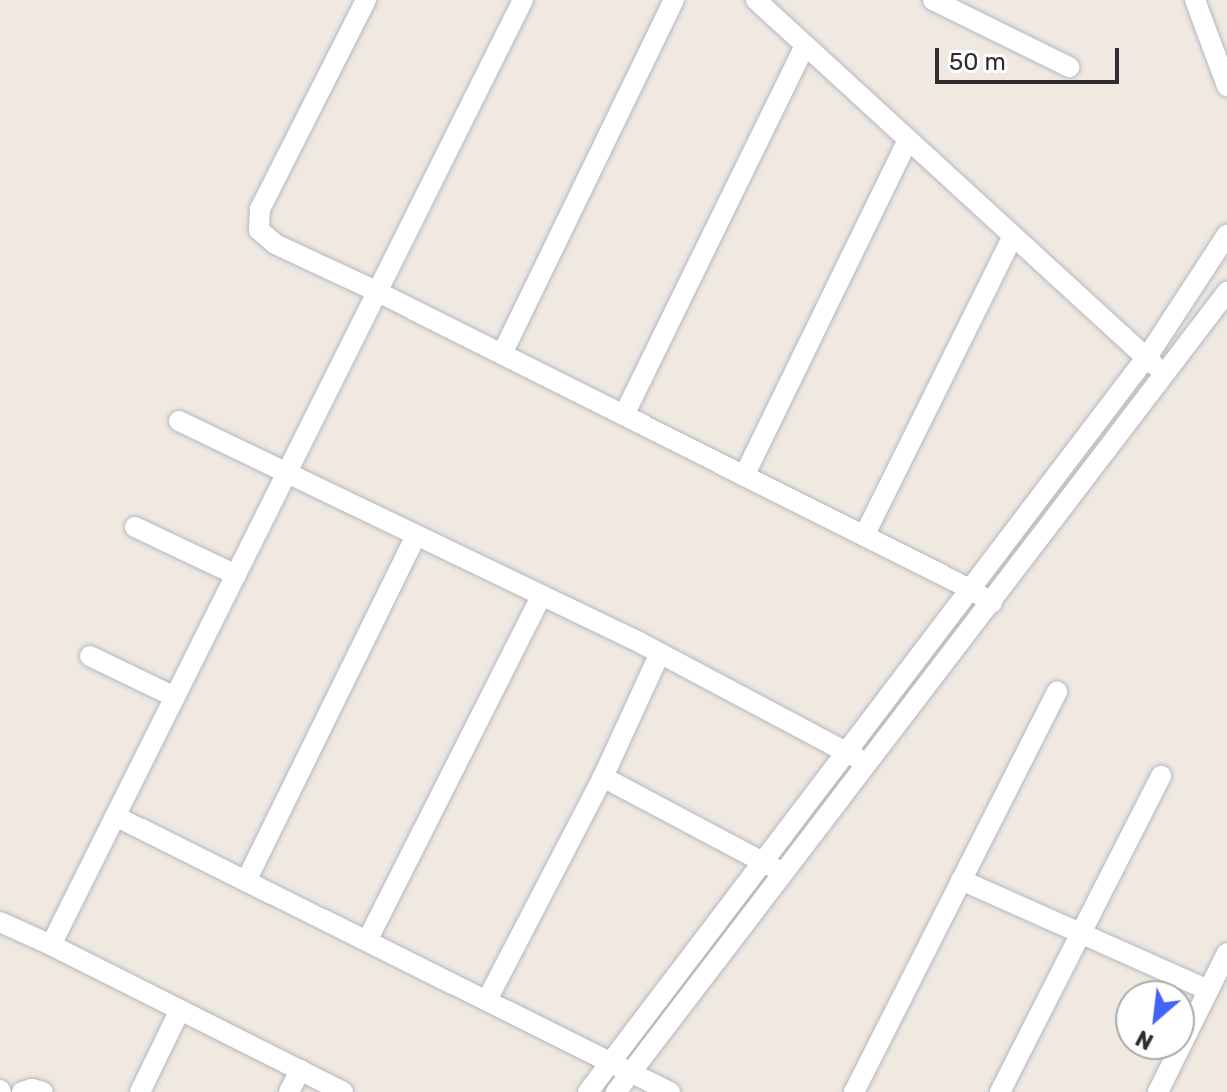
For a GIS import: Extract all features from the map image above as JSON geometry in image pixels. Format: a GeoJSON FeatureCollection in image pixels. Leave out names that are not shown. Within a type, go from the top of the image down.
{"type":"FeatureCollection","features":[{"type":"Feature","properties":{"kind":"street"},"geometry":{"type":"LineString","coordinates":[[366,0],[260,209],[259,230],[275,244],[624,415],[970,589],[992,603]]}},
{"type":"Feature","properties":{"kind":"street"},"geometry":{"type":"LineString","coordinates":[[51,945],[523,0]]}},
{"type":"Feature","properties":{"kind":"street"},"geometry":{"type":"LineString","coordinates":[[502,354],[674,0]]}},
{"type":"Feature","properties":{"kind":"street"},"geometry":{"type":"LineString","coordinates":[[756,0],[1166,376]]}},
{"type":"Feature","properties":{"kind":"street"},"geometry":{"type":"LineString","coordinates":[[933,0],[1069,67]]}},
{"type":"Feature","properties":{"kind":"street"},"geometry":{"type":"LineString","coordinates":[[1195,0],[1227,86]]}},
{"type":"Feature","properties":{"kind":"street"},"geometry":{"type":"LineString","coordinates":[[624,415],[805,46]]}},
{"type":"Feature","properties":{"kind":"street"},"geometry":{"type":"LineString","coordinates":[[744,476],[908,140]]}},
{"type":"Feature","properties":{"kind":"street"},"geometry":{"type":"LineString","coordinates":[[588,1092],[1146,358],[1227,235]]}},
{"type":"Feature","properties":{"kind":"street"},"geometry":{"type":"LineString","coordinates":[[864,536],[1013,236]]}},
{"type":"Feature","properties":{"kind":"street"},"geometry":{"type":"LineString","coordinates":[[616,1092],[1166,376],[1227,292]]}},
{"type":"Feature","properties":{"kind":"street"},"geometry":{"type":"LineString","coordinates":[[179,421],[660,653],[867,764]]}},
{"type":"Feature","properties":{"kind":"street"},"geometry":{"type":"LineString","coordinates":[[135,527],[236,575]]}},
{"type":"Feature","properties":{"kind":"street"},"geometry":{"type":"LineString","coordinates":[[246,881],[416,536]]}},
{"type":"Feature","properties":{"kind":"street"},"geometry":{"type":"LineString","coordinates":[[367,941],[541,596]]}},
{"type":"Feature","properties":{"kind":"street"},"geometry":{"type":"LineString","coordinates":[[487,1000],[603,777],[660,653]]}},
{"type":"Feature","properties":{"kind":"street"},"geometry":{"type":"LineString","coordinates":[[90,656],[175,697]]}},
{"type":"Feature","properties":{"kind":"street"},"geometry":{"type":"LineString","coordinates":[[854,1092],[1057,691]]}},
{"type":"Feature","properties":{"kind":"street"},"geometry":{"type":"LineString","coordinates":[[1000,1092],[1161,776]]}},
{"type":"Feature","properties":{"kind":"street"},"geometry":{"type":"LineString","coordinates":[[603,777],[766,860],[783,874]]}},
{"type":"Feature","properties":{"kind":"street"},"geometry":{"type":"LineString","coordinates":[[115,816],[670,1092]]}},
{"type":"Feature","properties":{"kind":"street"},"geometry":{"type":"LineString","coordinates":[[961,880],[1208,990]]}},
{"type":"Feature","properties":{"kind":"street"},"geometry":{"type":"LineString","coordinates":[[0,922],[343,1092]]}},
{"type":"Feature","properties":{"kind":"street"},"geometry":{"type":"LineString","coordinates":[[1158,1092],[1227,953]]}},
{"type":"Feature","properties":{"kind":"street"},"geometry":{"type":"LineString","coordinates":[[140,1092],[180,1010]]}},
{"type":"Feature","properties":{"kind":"street"},"geometry":{"type":"LineString","coordinates":[[289,1092],[300,1070]]}},
{"type":"Feature","properties":{"kind":"street"},"geometry":{"type":"LineString","coordinates":[[22,1092],[43,1092]]}}]}
